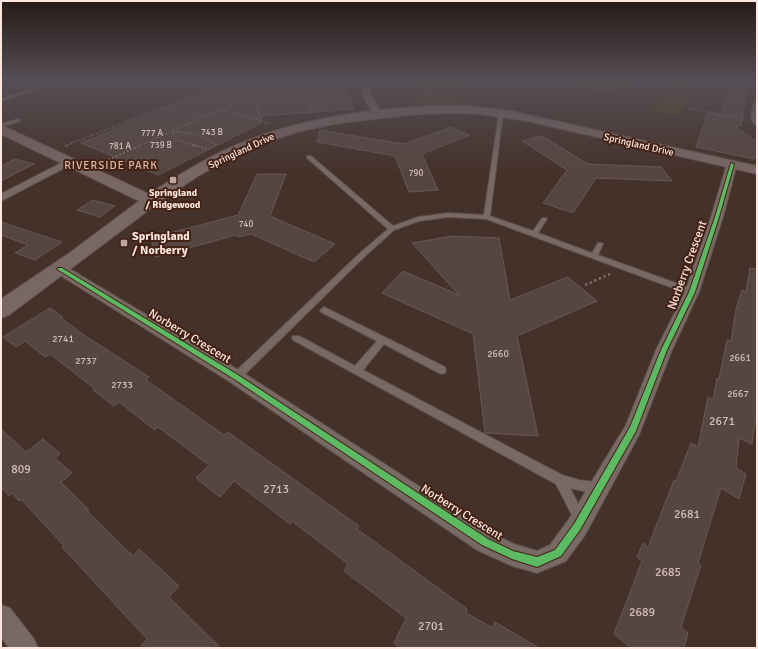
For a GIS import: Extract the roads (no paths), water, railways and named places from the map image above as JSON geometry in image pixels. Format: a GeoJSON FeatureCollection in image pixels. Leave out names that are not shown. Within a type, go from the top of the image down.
{"type":"FeatureCollection","features":[{"type":"Feature","properties":{"kind":"street","name":"Springland Drive"},"geometry":{"type":"LineString","coordinates":[[1,310],[60,269],[151,201],[193,173],[231,153],[276,134],[308,124],[406,111]]}},
{"type":"Feature","properties":{"kind":"street","name":"Springland Drive"},"geometry":{"type":"LineString","coordinates":[[483,111],[502,113],[757,170]]}},
{"type":"Feature","properties":{"kind":"street"},"geometry":{"type":"LineString","coordinates":[[753,121],[756,111]]}},
{"type":"Feature","properties":{"kind":"street"},"geometry":{"type":"LineString","coordinates":[[3,131],[151,201]]}},
{"type":"Feature","properties":{"kind":"street"},"geometry":{"type":"LineString","coordinates":[[1,198],[69,162]]}},
{"type":"Feature","properties":{"kind":"street","name":"Norberry Crescent"},"geometry":{"type":"LineString","coordinates":[[60,269],[236,377],[485,542],[512,555],[536,562],[558,553],[581,521],[633,429],[664,350],[692,292],[717,217],[732,164]]}},
{"type":"Feature","properties":{"kind":"street"},"geometry":{"type":"LineString","coordinates":[[1,617],[25,648]]}},
{"type":"Feature","properties":{"kind":"lane"},"geometry":{"type":"LineString","coordinates":[[487,217],[502,113]]}},
{"type":"Feature","properties":{"kind":"lane"},"geometry":{"type":"LineString","coordinates":[[3,131],[18,120]]}},
{"type":"Feature","properties":{"kind":"lane"},"geometry":{"type":"LineString","coordinates":[[309,157],[392,229]]}},
{"type":"Feature","properties":{"kind":"lane"},"geometry":{"type":"LineString","coordinates":[[236,377],[362,255],[392,229],[418,219],[448,215],[487,217],[692,292]]}},
{"type":"Feature","properties":{"kind":"lane"},"geometry":{"type":"LineString","coordinates":[[534,234],[544,219]]}},
{"type":"Feature","properties":{"kind":"lane"},"geometry":{"type":"LineString","coordinates":[[594,256],[600,244]]}},
{"type":"Feature","properties":{"kind":"lane"},"geometry":{"type":"LineString","coordinates":[[324,310],[442,370]]}},
{"type":"Feature","properties":{"kind":"lane"},"geometry":{"type":"LineString","coordinates":[[296,338],[560,480],[579,485],[600,487]]}},
{"type":"Feature","properties":{"kind":"lane"},"geometry":{"type":"LineString","coordinates":[[356,371],[383,340]]}},
{"type":"Feature","properties":{"kind":"lane"},"geometry":{"type":"LineString","coordinates":[[560,480],[581,521]]}},
{"type":"Feature","properties":{"kind":"place","name":"Springland / Ridgewood"},"geometry":{"type":"Point","coordinates":[173,180]}},
{"type":"Feature","properties":{"kind":"place","name":"Springland / Norberry"},"geometry":{"type":"Point","coordinates":[124,243]}},
{"type":"Feature","properties":{"kind":"district","name":"RIVERSIDE PARK"},"geometry":{"type":"Point","coordinates":[111,165]}}]}
